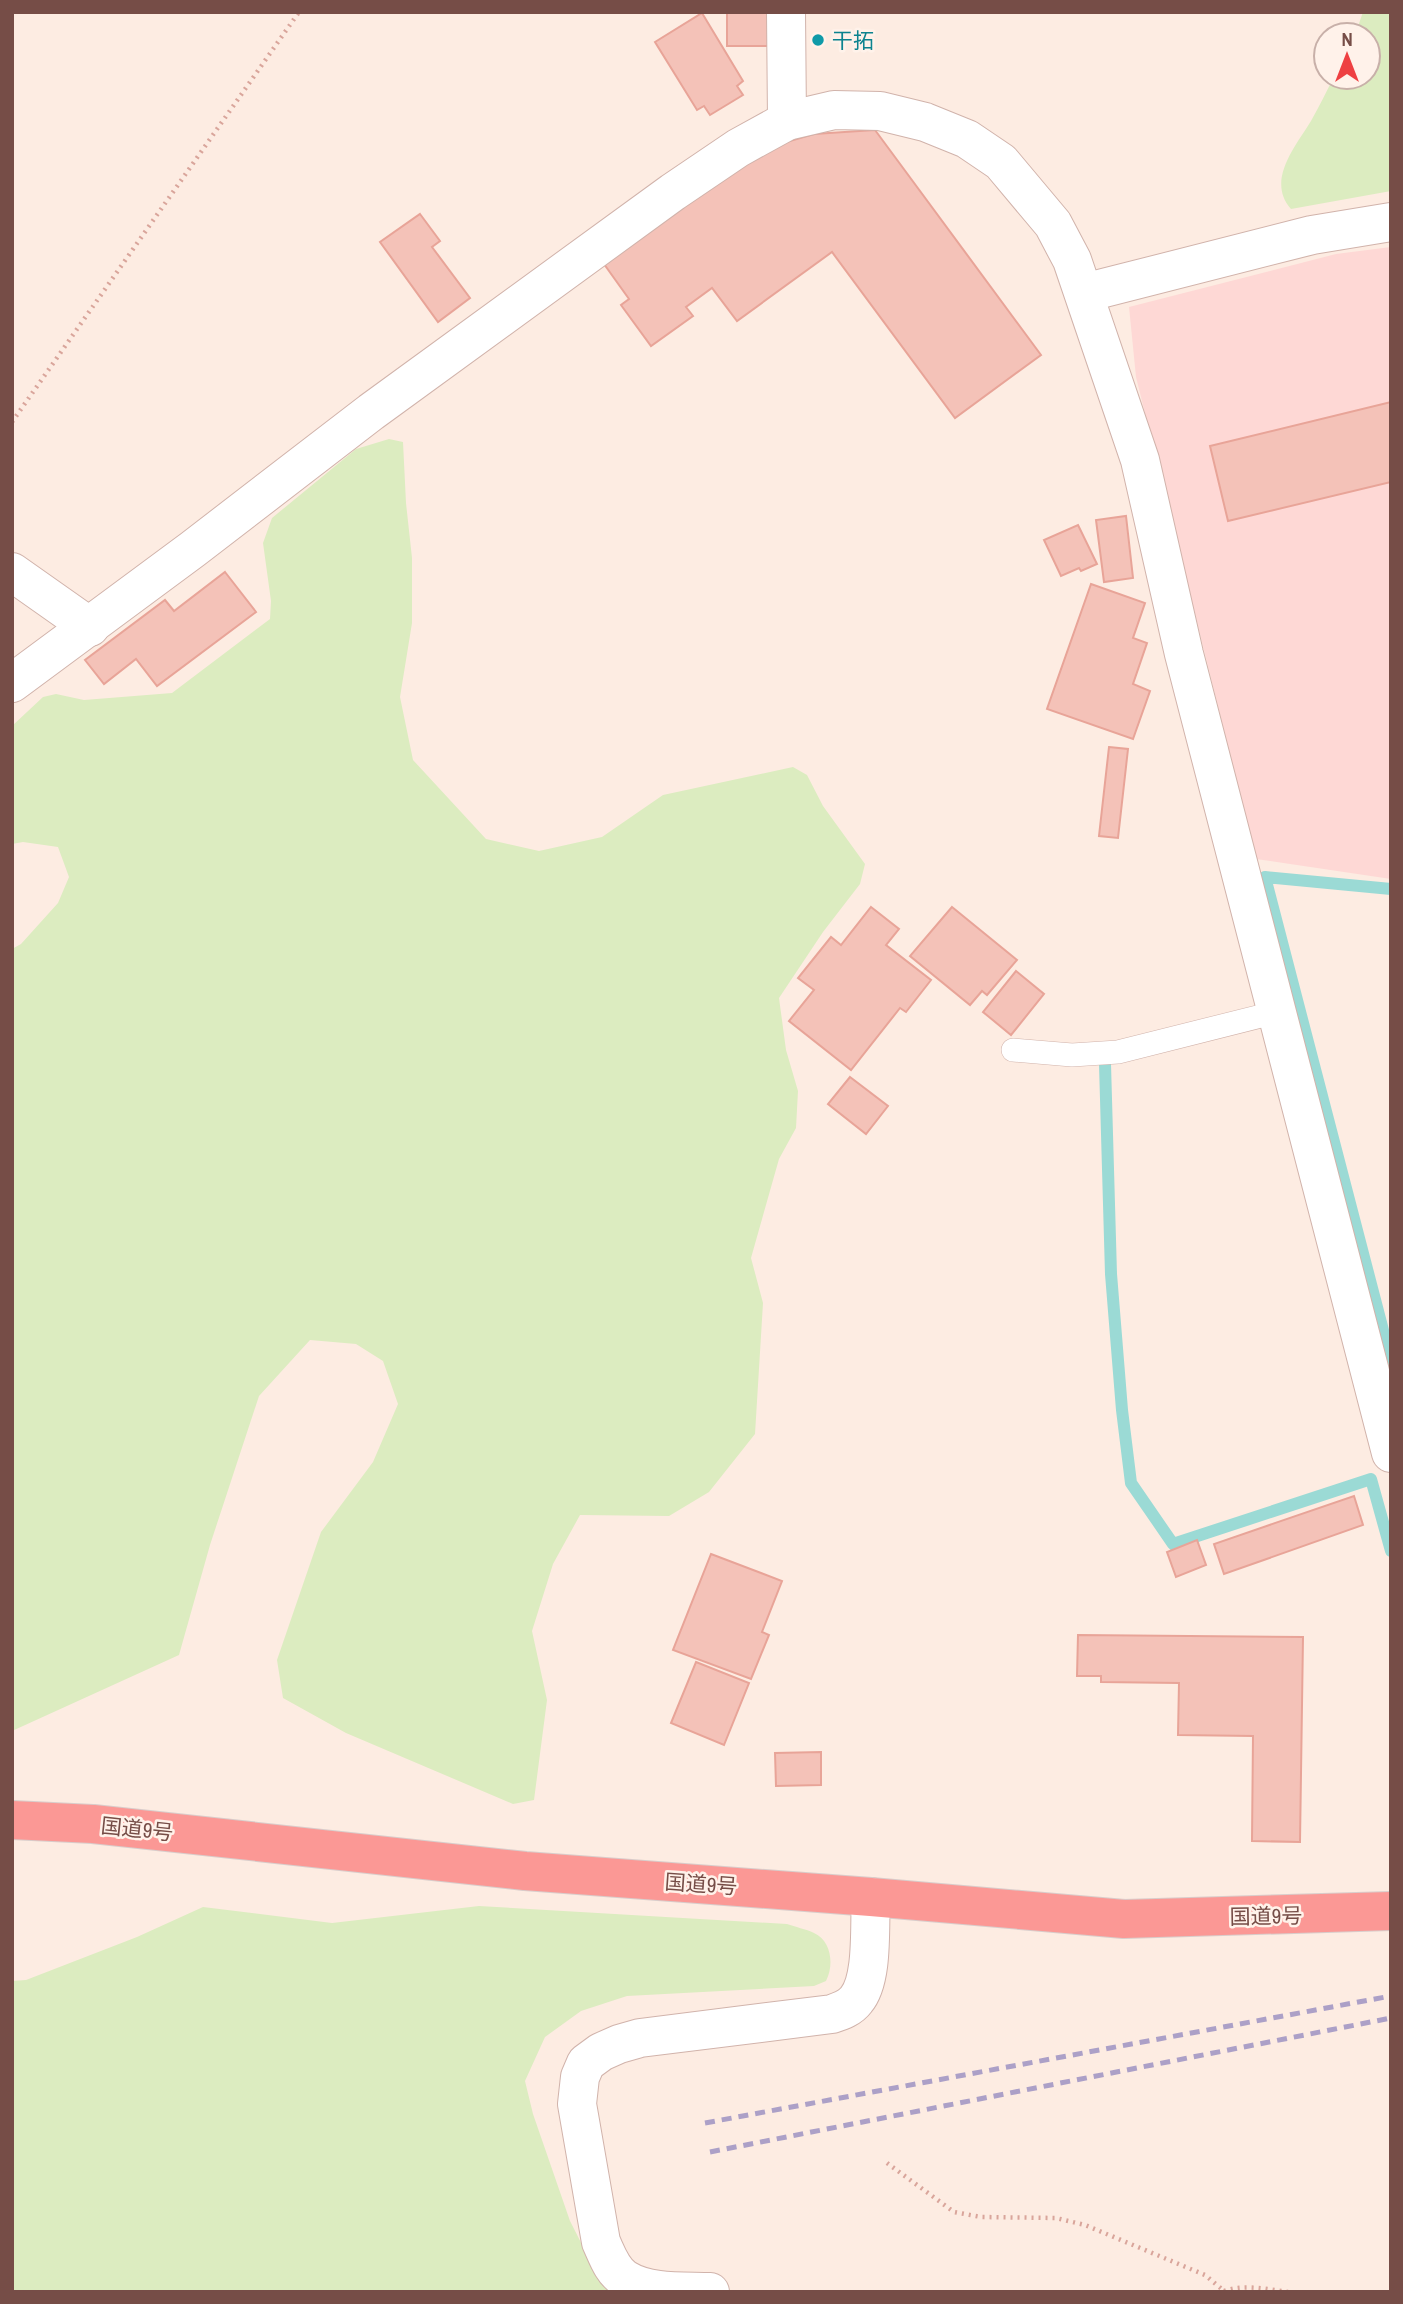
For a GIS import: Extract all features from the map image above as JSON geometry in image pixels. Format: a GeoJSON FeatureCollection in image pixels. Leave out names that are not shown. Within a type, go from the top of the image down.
{"type":"FeatureCollection","features":[{"type":"Feature","properties":{"kind":"highway","name":"国道9号"},"geometry":{"type":"LineString","coordinates":[[12,1821],[93,1824],[525,1871],[1124,1919],[1391,1911]]}},
{"type":"Feature","properties":{"kind":"street"},"geometry":{"type":"LineString","coordinates":[[786,12],[787,121]]}},
{"type":"Feature","properties":{"kind":"street"},"geometry":{"type":"LineString","coordinates":[[12,683],[90,627],[371,412],[673,191],[738,148],[787,121],[834,110],[880,111],[925,122],[967,139],[1000,162],[1053,224],[1072,260],[1140,460],[1184,654],[1391,1453]]}},
{"type":"Feature","properties":{"kind":"street"},"geometry":{"type":"LineString","coordinates":[[1084,293],[1312,235],[1391,222]]}},
{"type":"Feature","properties":{"kind":"street"},"geometry":{"type":"LineString","coordinates":[[12,572],[90,627]]}},
{"type":"Feature","properties":{"kind":"street"},"geometry":{"type":"LineString","coordinates":[[710,2292],[645,2287],[624,2278],[611,2264],[601,2242],[577,2104],[580,2077],[586,2063],[601,2052],[640,2038],[832,2014],[845,2009],[856,2001],[864,1988],[868,1969],[871,1897]]}},
{"type":"Feature","properties":{"kind":"lane"},"geometry":{"type":"LineString","coordinates":[[1013,1050],[1072,1055],[1118,1052],[1277,1012]]}},
{"type":"Feature","properties":{"kind":"path"},"geometry":{"type":"LineString","coordinates":[[12,422],[299,12]]}},
{"type":"Feature","properties":{"kind":"path"},"geometry":{"type":"LineString","coordinates":[[887,2163],[954,2212],[981,2217],[1056,2218],[1085,2225],[1205,2275],[1224,2291],[1252,2287],[1288,2292]]}},
{"type":"Feature","properties":{"kind":"shaded area"},"geometry":{"type":"Polygon","coordinates":[[[1391,247],[1391,879],[1256,859],[1136,377],[1129,307],[1336,254],[1391,247]]]}},
{"type":"Feature","properties":{"kind":"green space"},"geometry":{"type":"Polygon","coordinates":[[[1363,12],[1391,12],[1391,191],[1291,209],[1281,187],[1282,176],[1291,153],[1327,91],[1382,91],[1382,21],[1360,21],[1363,12]]]}},
{"type":"Feature","properties":{"kind":"green space"},"geometry":{"type":"Polygon","coordinates":[[[389,439],[403,442],[412,558],[412,623],[400,697],[413,760],[486,839],[539,851],[602,837],[663,795],[793,767],[807,775],[823,806],[865,864],[860,884],[823,932],[779,998],[786,1050],[798,1091],[796,1128],[779,1159],[751,1258],[763,1303],[755,1434],[709,1492],[669,1516],[580,1515],[553,1564],[532,1631],[547,1700],[534,1800],[513,1804],[346,1733],[283,1698],[277,1660],[321,1532],[373,1462],[398,1404],[383,1361],[356,1344],[310,1340],[259,1396],[210,1545],[179,1655],[12,1731],[12,949],[21,944],[58,903],[69,877],[58,847],[23,842],[12,844],[12,726],[43,697],[56,694],[84,700],[172,693],[270,619],[271,601],[263,543],[272,518],[356,449],[389,439]]]}},
{"type":"Feature","properties":{"kind":"green space"},"geometry":{"type":"Polygon","coordinates":[[[479,1906],[787,1924],[814,1933],[828,1948],[829,1975],[826,1981],[814,1986],[627,1996],[581,2011],[545,2037],[525,2081],[533,2114],[570,2221],[599,2278],[614,2292],[12,2292],[12,1981],[26,1980],[137,1937],[203,1907],[332,1923],[479,1906]]]}},
{"type":"Feature","properties":{"kind":"building"},"geometry":{"type":"Polygon","coordinates":[[[727,12],[769,12],[769,46],[727,46],[727,12]]]}},
{"type":"Feature","properties":{"kind":"building"},"geometry":{"type":"Polygon","coordinates":[[[702,13],[743,81],[737,86],[743,95],[710,115],[704,106],[697,110],[655,42],[702,13]]]}},
{"type":"Feature","properties":{"kind":"building"},"geometry":{"type":"Polygon","coordinates":[[[875,130],[1041,355],[955,418],[832,252],[737,321],[712,288],[686,307],[693,316],[651,346],[621,305],[629,299],[604,264],[762,149],[814,134],[875,130]]]}},
{"type":"Feature","properties":{"kind":"building"},"geometry":{"type":"Polygon","coordinates":[[[420,214],[440,241],[432,247],[470,298],[438,322],[380,242],[420,214]]]}},
{"type":"Feature","properties":{"kind":"building"},"geometry":{"type":"Polygon","coordinates":[[[1391,402],[1391,482],[1228,521],[1210,446],[1391,402]]]}},
{"type":"Feature","properties":{"kind":"building"},"geometry":{"type":"Polygon","coordinates":[[[1126,516],[1133,578],[1104,582],[1096,520],[1126,516]]]}},
{"type":"Feature","properties":{"kind":"building"},"geometry":{"type":"Polygon","coordinates":[[[1078,525],[1097,564],[1061,576],[1044,540],[1078,525]]]}},
{"type":"Feature","properties":{"kind":"building"},"geometry":{"type":"Polygon","coordinates":[[[225,572],[256,612],[157,686],[136,659],[104,684],[85,660],[165,600],[174,611],[225,572]]]}},
{"type":"Feature","properties":{"kind":"building"},"geometry":{"type":"Polygon","coordinates":[[[1091,584],[1145,603],[1133,638],[1147,643],[1133,684],[1150,691],[1133,739],[1047,709],[1091,584]]]}},
{"type":"Feature","properties":{"kind":"building"},"geometry":{"type":"Polygon","coordinates":[[[1109,747],[1128,749],[1118,838],[1099,836],[1109,747]]]}},
{"type":"Feature","properties":{"kind":"building"},"geometry":{"type":"Polygon","coordinates":[[[871,907],[899,929],[886,945],[931,980],[906,1012],[900,1008],[851,1070],[789,1021],[814,990],[798,978],[831,937],[841,945],[871,907]]]}},
{"type":"Feature","properties":{"kind":"building"},"geometry":{"type":"Polygon","coordinates":[[[952,907],[1017,960],[987,995],[982,991],[970,1005],[910,956],[952,907]]]}},
{"type":"Feature","properties":{"kind":"building"},"geometry":{"type":"Polygon","coordinates":[[[1016,971],[1044,994],[1011,1035],[983,1012],[1016,971]]]}},
{"type":"Feature","properties":{"kind":"building"},"geometry":{"type":"Polygon","coordinates":[[[850,1077],[888,1106],[866,1134],[828,1104],[850,1077]]]}},
{"type":"Feature","properties":{"kind":"building"},"geometry":{"type":"Polygon","coordinates":[[[1354,1496],[1363,1525],[1224,1574],[1214,1544],[1354,1496]]]}},
{"type":"Feature","properties":{"kind":"building"},"geometry":{"type":"Polygon","coordinates":[[[1197,1540],[1206,1565],[1176,1577],[1167,1552],[1197,1540]]]}},
{"type":"Feature","properties":{"kind":"building"},"geometry":{"type":"Polygon","coordinates":[[[711,1554],[782,1581],[762,1632],[769,1635],[751,1679],[673,1650],[711,1554]]]}},
{"type":"Feature","properties":{"kind":"building"},"geometry":{"type":"Polygon","coordinates":[[[1078,1635],[1303,1637],[1300,1842],[1252,1841],[1253,1736],[1178,1735],[1179,1683],[1101,1682],[1101,1676],[1077,1676],[1078,1635]]]}},
{"type":"Feature","properties":{"kind":"building"},"geometry":{"type":"Polygon","coordinates":[[[696,1662],[749,1683],[724,1745],[671,1723],[696,1662]]]}},
{"type":"Feature","properties":{"kind":"building"},"geometry":{"type":"Polygon","coordinates":[[[821,1752],[821,1785],[776,1786],[775,1753],[821,1752]]]}},
{"type":"Feature","properties":{"kind":"waterway"},"geometry":{"type":"LineString","coordinates":[[1391,889],[1265,877],[1391,1361]]}},
{"type":"Feature","properties":{"kind":"waterway"},"geometry":{"type":"LineString","coordinates":[[1105,1064],[1111,1274],[1131,1483],[1173,1544],[1371,1479],[1391,1551]]}},
{"type":"Feature","properties":{"kind":"railway"},"geometry":{"type":"LineString","coordinates":[[705,2123],[1391,1996]]}},
{"type":"Feature","properties":{"kind":"railway"},"geometry":{"type":"LineString","coordinates":[[710,2152],[1391,2018]]}},
{"type":"Feature","properties":{"kind":"place","name":"干拓"},"geometry":{"type":"Point","coordinates":[818,40]}}]}
